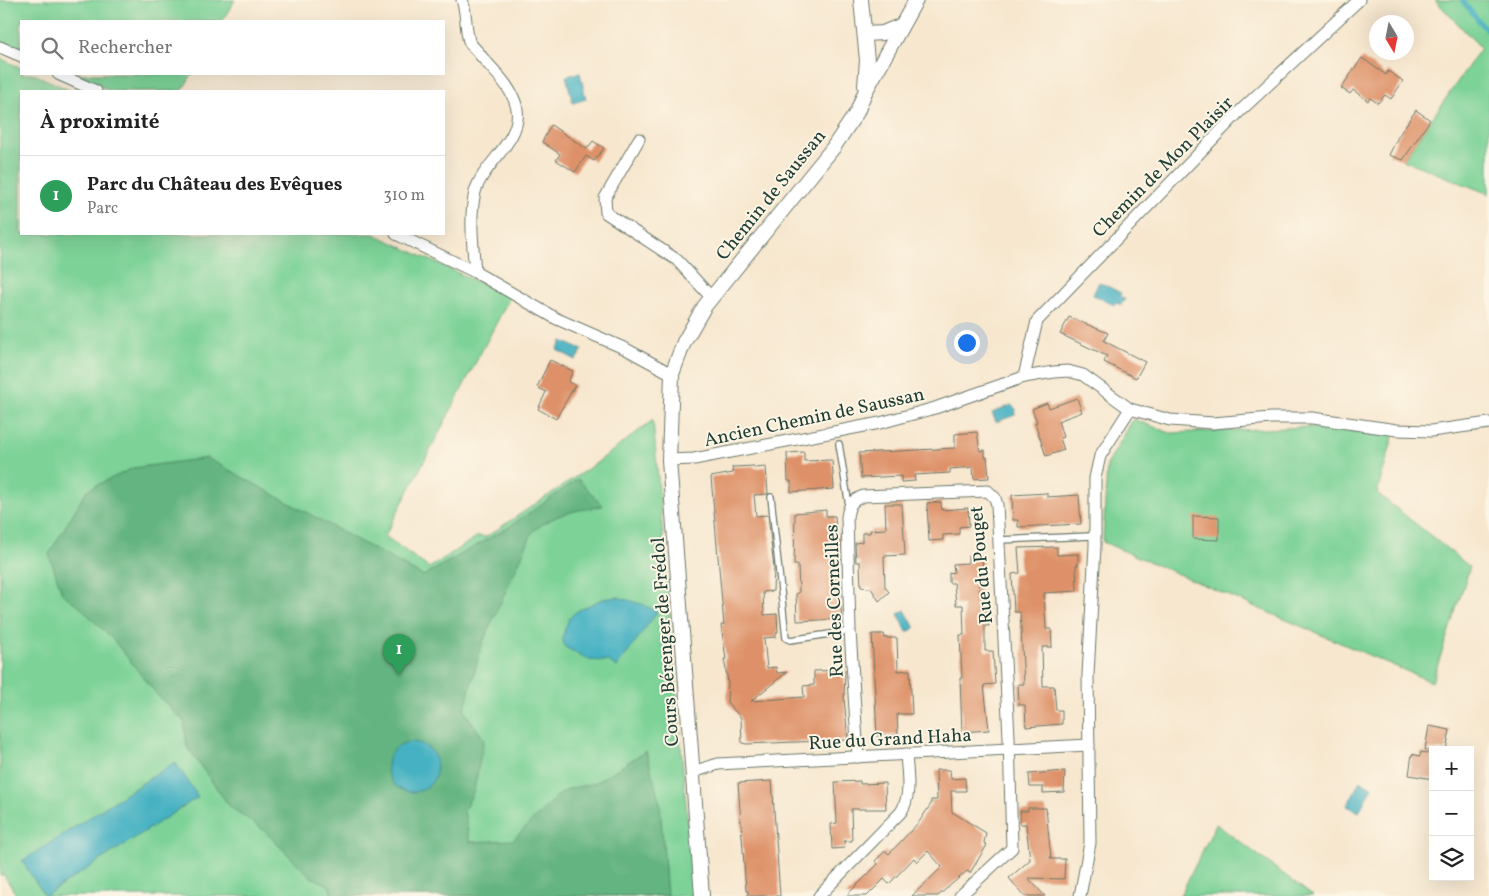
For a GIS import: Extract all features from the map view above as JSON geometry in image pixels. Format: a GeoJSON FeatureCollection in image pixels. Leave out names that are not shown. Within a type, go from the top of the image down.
{"type":"FeatureCollection","features":[{"type":"Feature","properties":{"kind":"street"},"geometry":{"type":"LineString","coordinates":[[462,0],[466,11],[469,42],[505,84],[513,96],[517,110],[511,135],[486,168],[476,191],[471,221],[475,272]]}},
{"type":"Feature","properties":{"kind":"street"},"geometry":{"type":"LineString","coordinates":[[861,0],[867,60],[865,92]]}},
{"type":"Feature","properties":{"kind":"street","name":"Chemin de Saussan"},"geometry":{"type":"LineString","coordinates":[[672,380],[684,342],[711,297],[833,148],[857,112],[865,92],[916,0]]}},
{"type":"Feature","properties":{"kind":"street","name":"Chemin de Mon Plaisir"},"geometry":{"type":"LineString","coordinates":[[1024,377],[1037,321],[1238,113],[1359,0]]}},
{"type":"Feature","properties":{"kind":"street"},"geometry":{"type":"LineString","coordinates":[[865,34],[883,33],[900,26]]}},
{"type":"Feature","properties":{"kind":"street"},"geometry":{"type":"LineString","coordinates":[[0,46],[20,56]]}},
{"type":"Feature","properties":{"kind":"street"},"geometry":{"type":"LineString","coordinates":[[60,75],[94,90]]}},
{"type":"Feature","properties":{"kind":"street"},"geometry":{"type":"LineString","coordinates":[[638,139],[605,198],[606,214],[677,260],[711,297]]}},
{"type":"Feature","properties":{"kind":"street"},"geometry":{"type":"LineString","coordinates":[[398,235],[475,272],[557,319],[626,349],[672,380]]}},
{"type":"Feature","properties":{"kind":"street","name":"Ancien Chemin de Saussan"},"geometry":{"type":"LineString","coordinates":[[669,460],[694,459],[880,424],[957,401],[1024,377],[1054,372],[1068,371],[1083,375],[1130,409]]}},
{"type":"Feature","properties":{"kind":"street","name":"Cours Bérenger de Frédol"},"geometry":{"type":"LineString","coordinates":[[672,380],[669,460],[702,896]]}},
{"type":"Feature","properties":{"kind":"street"},"geometry":{"type":"LineString","coordinates":[[1080,896],[1090,843],[1088,675],[1095,541],[1095,478],[1100,456],[1130,409],[1170,420],[1213,423],[1271,418],[1312,418],[1397,430],[1431,431],[1489,423]]}},
{"type":"Feature","properties":{"kind":"street","name":"Rue du Pouget"},"geometry":{"type":"LineString","coordinates":[[848,506],[855,499],[863,496],[988,491],[995,498],[999,540],[1012,848],[960,896]]}},
{"type":"Feature","properties":{"kind":"street","name":"Rue des Corneilles"},"geometry":{"type":"LineString","coordinates":[[848,506],[850,631],[858,758]]}},
{"type":"Feature","properties":{"kind":"street","name":"Rue du Grand Haha"},"geometry":{"type":"LineString","coordinates":[[693,772],[718,764],[1089,745]]}},
{"type":"Feature","properties":{"kind":"street"},"geometry":{"type":"LineString","coordinates":[[819,896],[901,812],[908,802],[906,754]]}},
{"type":"Feature","properties":{"kind":"lane","name":"Rue des Corneilles"},"geometry":{"type":"LineString","coordinates":[[839,444],[848,506]]}},
{"type":"Feature","properties":{"kind":"lane"},"geometry":{"type":"LineString","coordinates":[[771,496],[786,638],[790,640],[850,631]]}},
{"type":"Feature","properties":{"kind":"lane"},"geometry":{"type":"LineString","coordinates":[[999,540],[1091,536]]}},
{"type":"Feature","properties":{"kind":"green space"},"geometry":{"type":"Polygon","coordinates":[[[0,0],[235,0],[223,20],[20,20],[20,51],[0,41],[0,0]]]}},
{"type":"Feature","properties":{"kind":"green space"},"geometry":{"type":"Polygon","coordinates":[[[1435,0],[1489,0],[1489,194],[1403,160],[1481,48],[1435,0]]]}},
{"type":"Feature","properties":{"kind":"green space"},"geometry":{"type":"Polygon","coordinates":[[[0,58],[20,68],[20,75],[36,75],[69,90],[20,90],[20,235],[376,235],[510,297],[385,536],[429,568],[478,536],[486,537],[595,464],[653,420],[694,896],[17,896],[3,874],[0,876],[0,58]]]}},
{"type":"Feature","properties":{"kind":"green space"},"geometry":{"type":"Polygon","coordinates":[[[74,75],[191,75],[183,90],[109,90],[74,75]]]}},
{"type":"Feature","properties":{"kind":"green space"},"geometry":{"type":"Polygon","coordinates":[[[1133,419],[1170,433],[1309,427],[1394,434],[1377,493],[1470,567],[1432,682],[1103,542],[1107,465],[1133,419]]]}},
{"type":"Feature","properties":{"kind":"green space"},"geometry":{"type":"Polygon","coordinates":[[[207,458],[423,576],[509,527],[578,479],[603,506],[558,516],[533,531],[482,644],[464,711],[484,739],[474,790],[464,811],[470,842],[513,840],[556,797],[568,789],[595,783],[646,751],[660,804],[667,896],[332,896],[329,885],[311,877],[261,828],[230,807],[187,747],[184,721],[159,697],[115,642],[81,608],[62,593],[49,554],[87,490],[133,468],[207,458]]]}},
{"type":"Feature","properties":{"kind":"green space"},"geometry":{"type":"Polygon","coordinates":[[[1216,824],[1313,896],[1180,896],[1216,824]]]}},
{"type":"Feature","properties":{"kind":"water"},"geometry":{"type":"Polygon","coordinates":[[[580,73],[586,99],[573,103],[566,76],[580,73]]]}},
{"type":"Feature","properties":{"kind":"water"},"geometry":{"type":"Polygon","coordinates":[[[1099,282],[1121,293],[1120,296],[1125,299],[1121,305],[1117,303],[1114,305],[1093,295],[1099,282]]]}},
{"type":"Feature","properties":{"kind":"water"},"geometry":{"type":"Polygon","coordinates":[[[562,341],[582,350],[576,360],[557,350],[562,341]]]}},
{"type":"Feature","properties":{"kind":"water"},"geometry":{"type":"Polygon","coordinates":[[[1011,405],[1016,409],[1015,415],[996,422],[992,413],[1011,405]]]}},
{"type":"Feature","properties":{"kind":"water"},"geometry":{"type":"Polygon","coordinates":[[[618,597],[644,605],[657,612],[617,667],[608,661],[589,660],[565,647],[562,638],[569,618],[577,611],[602,599],[618,597]]]}},
{"type":"Feature","properties":{"kind":"water"},"geometry":{"type":"Polygon","coordinates":[[[905,610],[915,628],[907,632],[898,614],[905,610]]]}},
{"type":"Feature","properties":{"kind":"water"},"geometry":{"type":"Polygon","coordinates":[[[407,742],[417,742],[430,749],[437,762],[437,772],[430,785],[417,792],[407,792],[398,788],[391,781],[387,772],[387,762],[391,753],[398,746],[407,742]]]}},
{"type":"Feature","properties":{"kind":"water"},"geometry":{"type":"Polygon","coordinates":[[[175,762],[198,797],[45,896],[22,861],[175,762]]]}},
{"type":"Feature","properties":{"kind":"water"},"geometry":{"type":"Polygon","coordinates":[[[1360,781],[1372,787],[1359,812],[1347,806],[1360,781]]]}},
{"type":"Feature","properties":{"kind":"building"},"geometry":{"type":"Polygon","coordinates":[[[1362,58],[1386,75],[1388,71],[1403,81],[1391,99],[1385,95],[1378,103],[1370,98],[1368,101],[1353,90],[1350,94],[1341,88],[1362,58]]]}},
{"type":"Feature","properties":{"kind":"building"},"geometry":{"type":"Polygon","coordinates":[[[1416,110],[1430,120],[1403,160],[1389,155],[1399,135],[1416,110]]]}},
{"type":"Feature","properties":{"kind":"building"},"geometry":{"type":"Polygon","coordinates":[[[551,125],[587,149],[593,141],[604,148],[594,161],[586,156],[575,172],[556,160],[560,154],[542,142],[551,125]]]}},
{"type":"Feature","properties":{"kind":"building"},"geometry":{"type":"Polygon","coordinates":[[[1069,317],[1108,333],[1104,341],[1145,362],[1136,378],[1104,362],[1107,356],[1060,334],[1069,317]]]}},
{"type":"Feature","properties":{"kind":"building"},"geometry":{"type":"Polygon","coordinates":[[[550,360],[573,371],[568,382],[575,385],[556,419],[538,409],[546,392],[537,387],[550,360]]]}},
{"type":"Feature","properties":{"kind":"building"},"geometry":{"type":"Polygon","coordinates":[[[1077,398],[1082,412],[1058,421],[1063,437],[1060,438],[1064,450],[1046,456],[1032,409],[1047,403],[1049,408],[1077,398]]]}},
{"type":"Feature","properties":{"kind":"building"},"geometry":{"type":"Polygon","coordinates":[[[977,432],[980,451],[985,450],[985,457],[987,457],[989,478],[974,479],[973,467],[950,469],[950,473],[914,475],[915,481],[901,482],[901,476],[861,478],[859,453],[955,448],[955,434],[977,432]]]}},
{"type":"Feature","properties":{"kind":"building"},"geometry":{"type":"Polygon","coordinates":[[[804,452],[804,461],[832,460],[834,489],[791,492],[791,481],[788,481],[787,453],[804,452]]]}},
{"type":"Feature","properties":{"kind":"building"},"geometry":{"type":"Polygon","coordinates":[[[754,466],[754,468],[766,467],[768,494],[754,495],[756,516],[768,515],[774,569],[773,591],[763,592],[764,615],[777,614],[778,632],[776,637],[764,638],[767,668],[776,667],[777,673],[787,672],[751,701],[804,697],[803,686],[814,685],[814,671],[845,670],[844,698],[848,740],[742,743],[741,718],[727,702],[728,682],[721,625],[724,625],[711,477],[733,473],[732,467],[754,466]]]}},
{"type":"Feature","properties":{"kind":"building"},"geometry":{"type":"Polygon","coordinates":[[[1047,493],[1047,497],[1079,495],[1081,524],[1018,527],[1018,520],[1013,520],[1012,495],[1047,493]]]}},
{"type":"Feature","properties":{"kind":"building"},"geometry":{"type":"Polygon","coordinates":[[[941,502],[942,510],[968,508],[969,526],[959,527],[959,534],[943,535],[943,540],[929,541],[927,503],[941,502]]]}},
{"type":"Feature","properties":{"kind":"building"},"geometry":{"type":"Polygon","coordinates":[[[885,504],[902,504],[905,555],[884,556],[885,587],[889,592],[879,601],[871,588],[861,587],[860,562],[856,562],[855,543],[862,542],[862,533],[870,533],[870,530],[886,529],[885,504]]]}},
{"type":"Feature","properties":{"kind":"building"},"geometry":{"type":"Polygon","coordinates":[[[826,510],[826,516],[835,516],[836,535],[838,535],[840,544],[841,563],[837,563],[842,619],[797,621],[796,593],[799,593],[798,565],[794,565],[795,513],[826,510]]]}},
{"type":"Feature","properties":{"kind":"building"},"geometry":{"type":"Polygon","coordinates":[[[1193,516],[1219,517],[1219,540],[1193,539],[1193,516]]]}},
{"type":"Feature","properties":{"kind":"building"},"geometry":{"type":"Polygon","coordinates":[[[1057,547],[1057,555],[1078,554],[1078,565],[1076,565],[1077,591],[1044,593],[1046,629],[1051,629],[1052,647],[1042,647],[1043,686],[1054,686],[1056,710],[1062,710],[1062,724],[1026,727],[1025,705],[1019,705],[1018,684],[1024,684],[1020,612],[1014,612],[1012,574],[1020,573],[1018,548],[1057,547]]]}},
{"type":"Feature","properties":{"kind":"building"},"geometry":{"type":"Polygon","coordinates":[[[982,555],[983,574],[978,574],[980,596],[983,596],[984,615],[988,615],[989,626],[985,626],[985,651],[993,651],[995,684],[984,685],[989,730],[962,732],[960,635],[964,635],[963,605],[956,605],[954,583],[949,583],[949,573],[954,572],[953,564],[968,563],[968,556],[982,555]]]}},
{"type":"Feature","properties":{"kind":"building"},"geometry":{"type":"Polygon","coordinates":[[[872,634],[884,634],[885,638],[897,638],[898,671],[910,670],[912,714],[897,714],[898,735],[877,736],[872,634]]]}},
{"type":"Feature","properties":{"kind":"building"},"geometry":{"type":"Polygon","coordinates":[[[1429,726],[1450,730],[1447,746],[1429,746],[1429,750],[1425,750],[1429,726]]]}},
{"type":"Feature","properties":{"kind":"building"},"geometry":{"type":"Polygon","coordinates":[[[1421,752],[1429,753],[1429,778],[1409,775],[1412,754],[1420,756],[1421,752]]]}},
{"type":"Feature","properties":{"kind":"building"},"geometry":{"type":"Polygon","coordinates":[[[936,770],[950,770],[951,779],[965,778],[966,791],[951,791],[952,812],[986,833],[984,843],[987,845],[970,873],[967,871],[938,896],[912,896],[942,867],[928,851],[917,862],[914,858],[889,884],[884,879],[867,896],[846,896],[878,864],[875,861],[885,851],[889,854],[919,822],[931,804],[931,800],[937,800],[936,770]]]}},
{"type":"Feature","properties":{"kind":"building"},"geometry":{"type":"Polygon","coordinates":[[[1065,771],[1064,792],[1043,793],[1043,787],[1030,787],[1029,774],[1065,771]]]}},
{"type":"Feature","properties":{"kind":"building"},"geometry":{"type":"Polygon","coordinates":[[[772,781],[780,896],[748,896],[748,891],[746,891],[738,783],[772,781]]]}},
{"type":"Feature","properties":{"kind":"building"},"geometry":{"type":"Polygon","coordinates":[[[860,781],[860,784],[885,783],[886,809],[851,809],[852,841],[844,841],[845,848],[832,849],[831,824],[837,823],[835,782],[860,781]]]}},
{"type":"Feature","properties":{"kind":"building"},"geometry":{"type":"Polygon","coordinates":[[[1028,808],[1046,808],[1051,859],[1065,859],[1064,879],[1028,878],[1045,896],[1024,896],[1009,878],[1030,860],[1026,824],[1020,824],[1020,811],[1028,811],[1028,808]]]}},
{"type":"Feature","properties":{"kind":"waterway"},"geometry":{"type":"LineString","coordinates":[[1462,0],[1489,31]]}},
{"type":"Feature","properties":{"kind":"place","name":"Parc du Château des Evêques"},"geometry":{"type":"Point","coordinates":[399,675]}}]}
